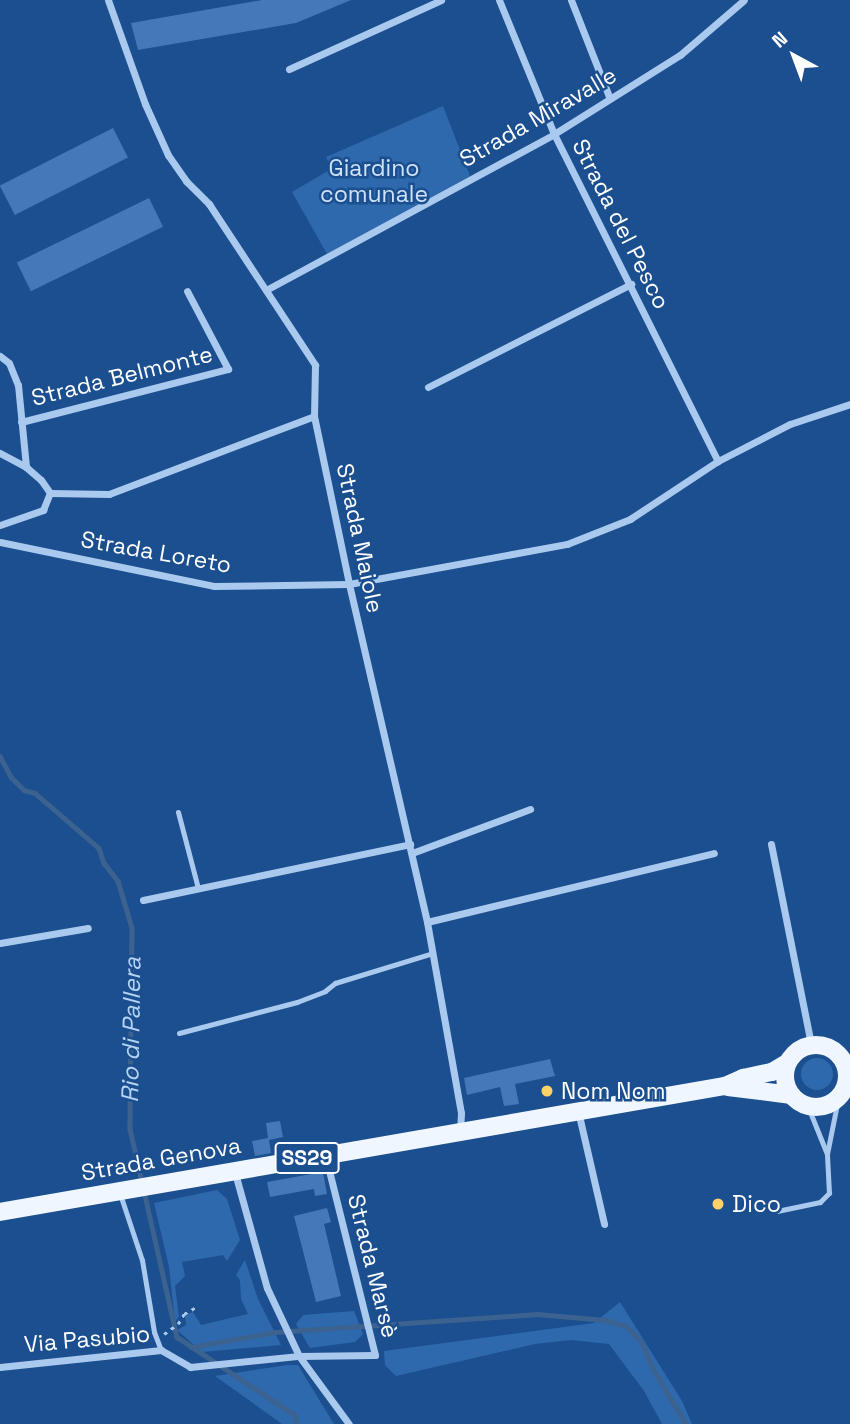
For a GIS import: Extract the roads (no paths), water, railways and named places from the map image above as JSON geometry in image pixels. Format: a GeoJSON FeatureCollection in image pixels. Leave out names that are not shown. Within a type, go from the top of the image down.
{"type":"FeatureCollection","features":[{"type":"Feature","properties":{"kind":"main road"},"geometry":{"type":"LineString","coordinates":[[808,1107],[821,1108],[845,1089],[848,1072],[844,1055],[821,1045],[811,1045]]}},
{"type":"Feature","properties":{"kind":"main road","name":"Strada Genova"},"geometry":{"type":"LineString","coordinates":[[0,1212],[725,1086],[743,1078],[772,1072],[811,1045]]}},
{"type":"Feature","properties":{"kind":"main road"},"geometry":{"type":"LineString","coordinates":[[787,1063],[785,1083],[791,1095]]}},
{"type":"Feature","properties":{"kind":"main road","name":"Strada Genova"},"geometry":{"type":"LineString","coordinates":[[725,1086],[791,1095],[808,1107]]}},
{"type":"Feature","properties":{"kind":"street","name":"Strada Maiole"},"geometry":{"type":"LineString","coordinates":[[108,0],[145,104],[168,155],[186,181],[209,204],[315,365],[314,416],[349,584],[427,922],[461,1113],[460,1132]]}},
{"type":"Feature","properties":{"kind":"street"},"geometry":{"type":"LineString","coordinates":[[289,69],[442,0]]}},
{"type":"Feature","properties":{"kind":"street","name":"Strada del Pesco"},"geometry":{"type":"LineString","coordinates":[[499,0],[554,134],[718,461]]}},
{"type":"Feature","properties":{"kind":"street"},"geometry":{"type":"LineString","coordinates":[[572,0],[610,99]]}},
{"type":"Feature","properties":{"kind":"street","name":"Strada Miravalle"},"geometry":{"type":"LineString","coordinates":[[266,289],[554,134],[680,55],[744,0]]}},
{"type":"Feature","properties":{"kind":"street"},"geometry":{"type":"LineString","coordinates":[[428,387],[631,284]]}},
{"type":"Feature","properties":{"kind":"street","name":"Strada Belmonte"},"geometry":{"type":"LineString","coordinates":[[21,422],[228,369],[187,291]]}},
{"type":"Feature","properties":{"kind":"street"},"geometry":{"type":"LineString","coordinates":[[0,356],[9,363],[18,385],[26,467]]}},
{"type":"Feature","properties":{"kind":"street","name":"Strada Loreto"},"geometry":{"type":"LineString","coordinates":[[0,542],[214,586],[349,584],[567,544],[630,519],[718,461],[790,424],[850,404]]}},
{"type":"Feature","properties":{"kind":"street"},"geometry":{"type":"LineString","coordinates":[[50,494],[109,494],[314,416]]}},
{"type":"Feature","properties":{"kind":"street"},"geometry":{"type":"LineString","coordinates":[[0,453],[26,467],[41,480],[50,494]]}},
{"type":"Feature","properties":{"kind":"street"},"geometry":{"type":"LineString","coordinates":[[0,525],[43,510],[50,494]]}},
{"type":"Feature","properties":{"kind":"street"},"geometry":{"type":"LineString","coordinates":[[412,853],[530,809]]}},
{"type":"Feature","properties":{"kind":"street"},"geometry":{"type":"LineString","coordinates":[[143,900],[410,844]]}},
{"type":"Feature","properties":{"kind":"street"},"geometry":{"type":"LineString","coordinates":[[771,844],[811,1045]]}},
{"type":"Feature","properties":{"kind":"street"},"geometry":{"type":"LineString","coordinates":[[427,922],[714,853]]}},
{"type":"Feature","properties":{"kind":"street"},"geometry":{"type":"LineString","coordinates":[[0,943],[88,928]]}},
{"type":"Feature","properties":{"kind":"street"},"geometry":{"type":"LineString","coordinates":[[578,1111],[604,1224]]}},
{"type":"Feature","properties":{"kind":"street","name":"Strada Marsè"},"geometry":{"type":"LineString","coordinates":[[299,1356],[375,1355],[325,1154]]}},
{"type":"Feature","properties":{"kind":"street"},"geometry":{"type":"LineString","coordinates":[[235,1172],[267,1288],[278,1313],[299,1356],[349,1424]]}},
{"type":"Feature","properties":{"kind":"street","name":"Via Pasubio"},"geometry":{"type":"LineString","coordinates":[[0,1367],[161,1350],[190,1367],[299,1356]]}},
{"type":"Feature","properties":{"kind":"lane"},"geometry":{"type":"LineString","coordinates":[[178,813],[198,888]]}},
{"type":"Feature","properties":{"kind":"lane"},"geometry":{"type":"LineString","coordinates":[[178,1033],[297,1002],[324,991],[335,983],[433,953]]}},
{"type":"Feature","properties":{"kind":"lane"},"geometry":{"type":"LineString","coordinates":[[777,1212],[820,1202],[829,1194],[827,1154],[845,1089]]}},
{"type":"Feature","properties":{"kind":"lane"},"geometry":{"type":"LineString","coordinates":[[808,1107],[827,1154]]}},
{"type":"Feature","properties":{"kind":"lane"},"geometry":{"type":"LineString","coordinates":[[123,1191],[142,1260],[154,1332],[161,1350]]}},
{"type":"Feature","properties":{"kind":"waterway","name":"Rio di Pallera"},"geometry":{"type":"LineString","coordinates":[[0,756],[11,777],[24,790],[35,793],[99,848],[104,863],[118,881],[132,928],[130,1129],[142,1182]]}},
{"type":"Feature","properties":{"kind":"waterway","name":"Rio di Pallera"},"geometry":{"type":"LineString","coordinates":[[144,1191],[177,1337],[295,1415],[297,1424]]}},
{"type":"Feature","properties":{"kind":"waterway","name":"Rio di Pallera"},"geometry":{"type":"LineString","coordinates":[[191,1347],[275,1332],[537,1314],[605,1320],[626,1326],[641,1341],[655,1372],[686,1424]]}},
{"type":"Feature","properties":{"kind":"place","name":"Nom Nom"},"geometry":{"type":"Point","coordinates":[547,1091]}},
{"type":"Feature","properties":{"kind":"place","name":"Dico"},"geometry":{"type":"Point","coordinates":[718,1204]}},
{"type":"Feature","properties":{"kind":"park label","name":"Giardino comunale"},"geometry":{"type":"Point","coordinates":[374,181]}}]}
